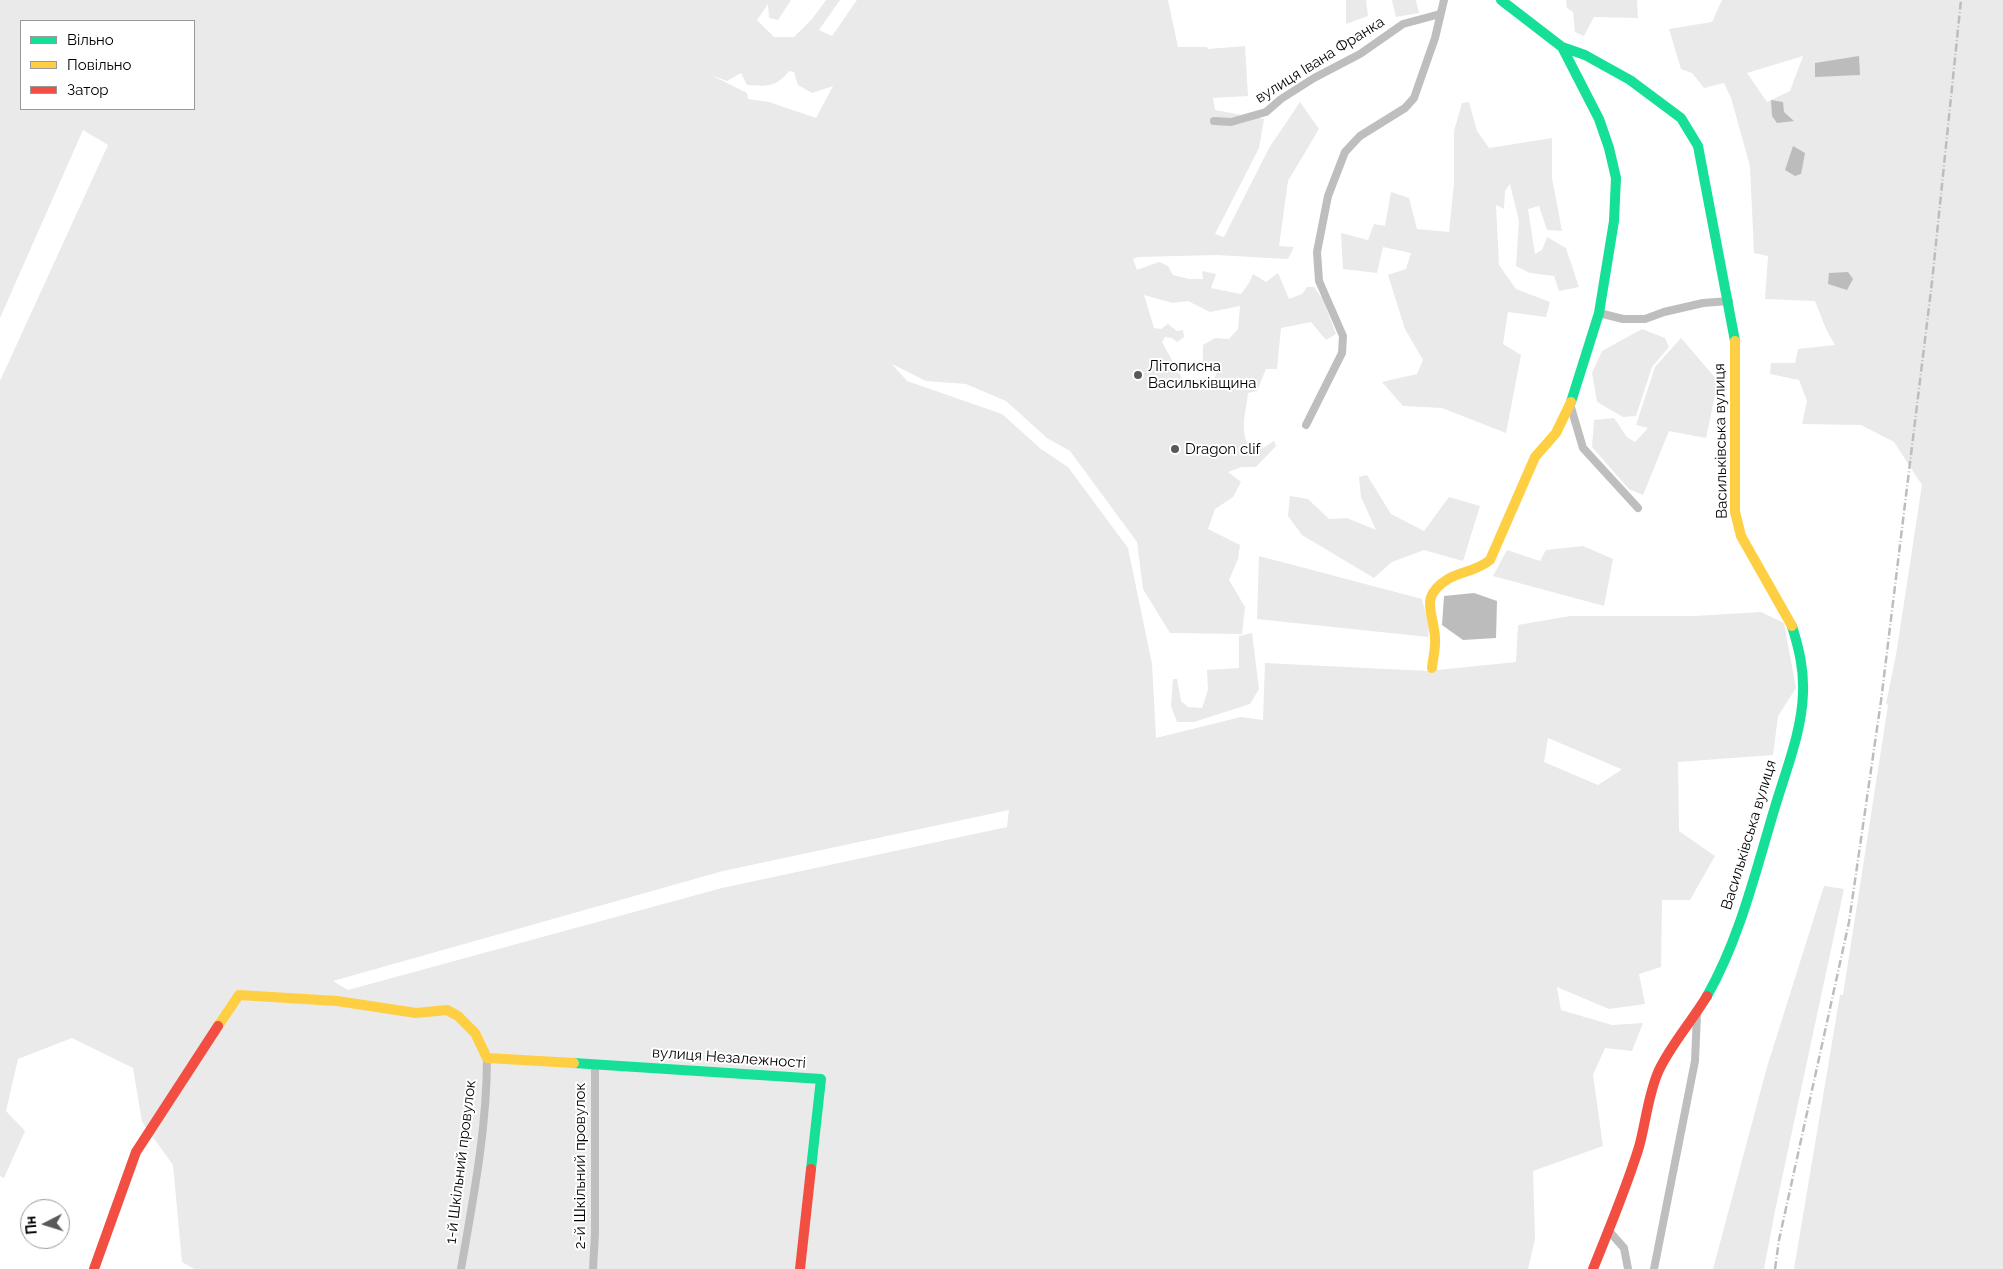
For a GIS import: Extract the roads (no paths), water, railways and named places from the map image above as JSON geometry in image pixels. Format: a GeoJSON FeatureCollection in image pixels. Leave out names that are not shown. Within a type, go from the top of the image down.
{"type":"FeatureCollection","features":[{"type":"Feature","properties":{"kind":"street"},"geometry":{"type":"LineString","coordinates":[[1306,425],[1342,353],[1343,336],[1319,281],[1317,252],[1328,196],[1345,152],[1360,136],[1405,108],[1414,98],[1436,38],[1444,0]]}},
{"type":"Feature","properties":{"kind":"street","name":"Васильківська вулиця"},"geometry":{"type":"LineString","coordinates":[[1501,0],[1562,47],[1585,56],[1630,80],[1681,118],[1698,146],[1735,338],[1735,512],[1741,536],[1791,622],[1800,652],[1803,671],[1803,695],[1795,740],[1745,905],[1718,976],[1697,1013],[1670,1050],[1659,1070],[1651,1092],[1636,1157],[1593,1269]]}},
{"type":"Feature","properties":{"kind":"street","name":"вулиця Івана Франка"},"geometry":{"type":"LineString","coordinates":[[1214,121],[1231,122],[1266,112],[1281,99],[1314,78],[1360,54],[1403,24],[1440,14]]}},
{"type":"Feature","properties":{"kind":"street"},"geometry":{"type":"LineString","coordinates":[[1432,668],[1435,637],[1428,605],[1433,590],[1450,578],[1470,573],[1484,566],[1490,560],[1535,457],[1556,432],[1570,404],[1599,313],[1614,221],[1616,178],[1609,148],[1599,119],[1562,47]]}},
{"type":"Feature","properties":{"kind":"street"},"geometry":{"type":"LineString","coordinates":[[1599,313],[1623,318],[1645,319],[1664,312],[1703,303],[1729,301]]}},
{"type":"Feature","properties":{"kind":"street"},"geometry":{"type":"LineString","coordinates":[[1570,404],[1583,448],[1638,508]]}},
{"type":"Feature","properties":{"kind":"street"},"geometry":{"type":"LineString","coordinates":[[94,1269],[136,1152],[239,995],[338,1001],[416,1013],[447,1010],[458,1016],[475,1033],[486,1058],[595,1064]]}},
{"type":"Feature","properties":{"kind":"street","name":"Васильківська вулиця"},"geometry":{"type":"LineString","coordinates":[[1654,1269],[1695,1061],[1697,1013]]}},
{"type":"Feature","properties":{"kind":"street","name":"1-й Шкільний провулок"},"geometry":{"type":"LineString","coordinates":[[461,1269],[473,1198],[487,1084],[486,1058]]}},
{"type":"Feature","properties":{"kind":"street","name":"2-й Шкільний провулок"},"geometry":{"type":"LineString","coordinates":[[592,1269],[595,1224],[595,1064]]}},
{"type":"Feature","properties":{"kind":"street","name":"вулиця Незалежності"},"geometry":{"type":"LineString","coordinates":[[595,1064],[736,1075],[821,1079],[800,1269]]}},
{"type":"Feature","properties":{"kind":"street"},"geometry":{"type":"LineString","coordinates":[[1608,1230],[1624,1248],[1628,1269]]}},
{"type":"Feature","properties":{"kind":"railway"},"geometry":{"type":"LineString","coordinates":[[1775,1269],[1779,1240],[1849,922],[1881,701],[1932,282],[1961,0]]}},
{"type":"Feature","properties":{"kind":"place","name":"Літописна Васильківщина"},"geometry":{"type":"Point","coordinates":[1138,375]}},
{"type":"Feature","properties":{"kind":"place","name":"Dragon clif"},"geometry":{"type":"Point","coordinates":[1175,449]}}]}
